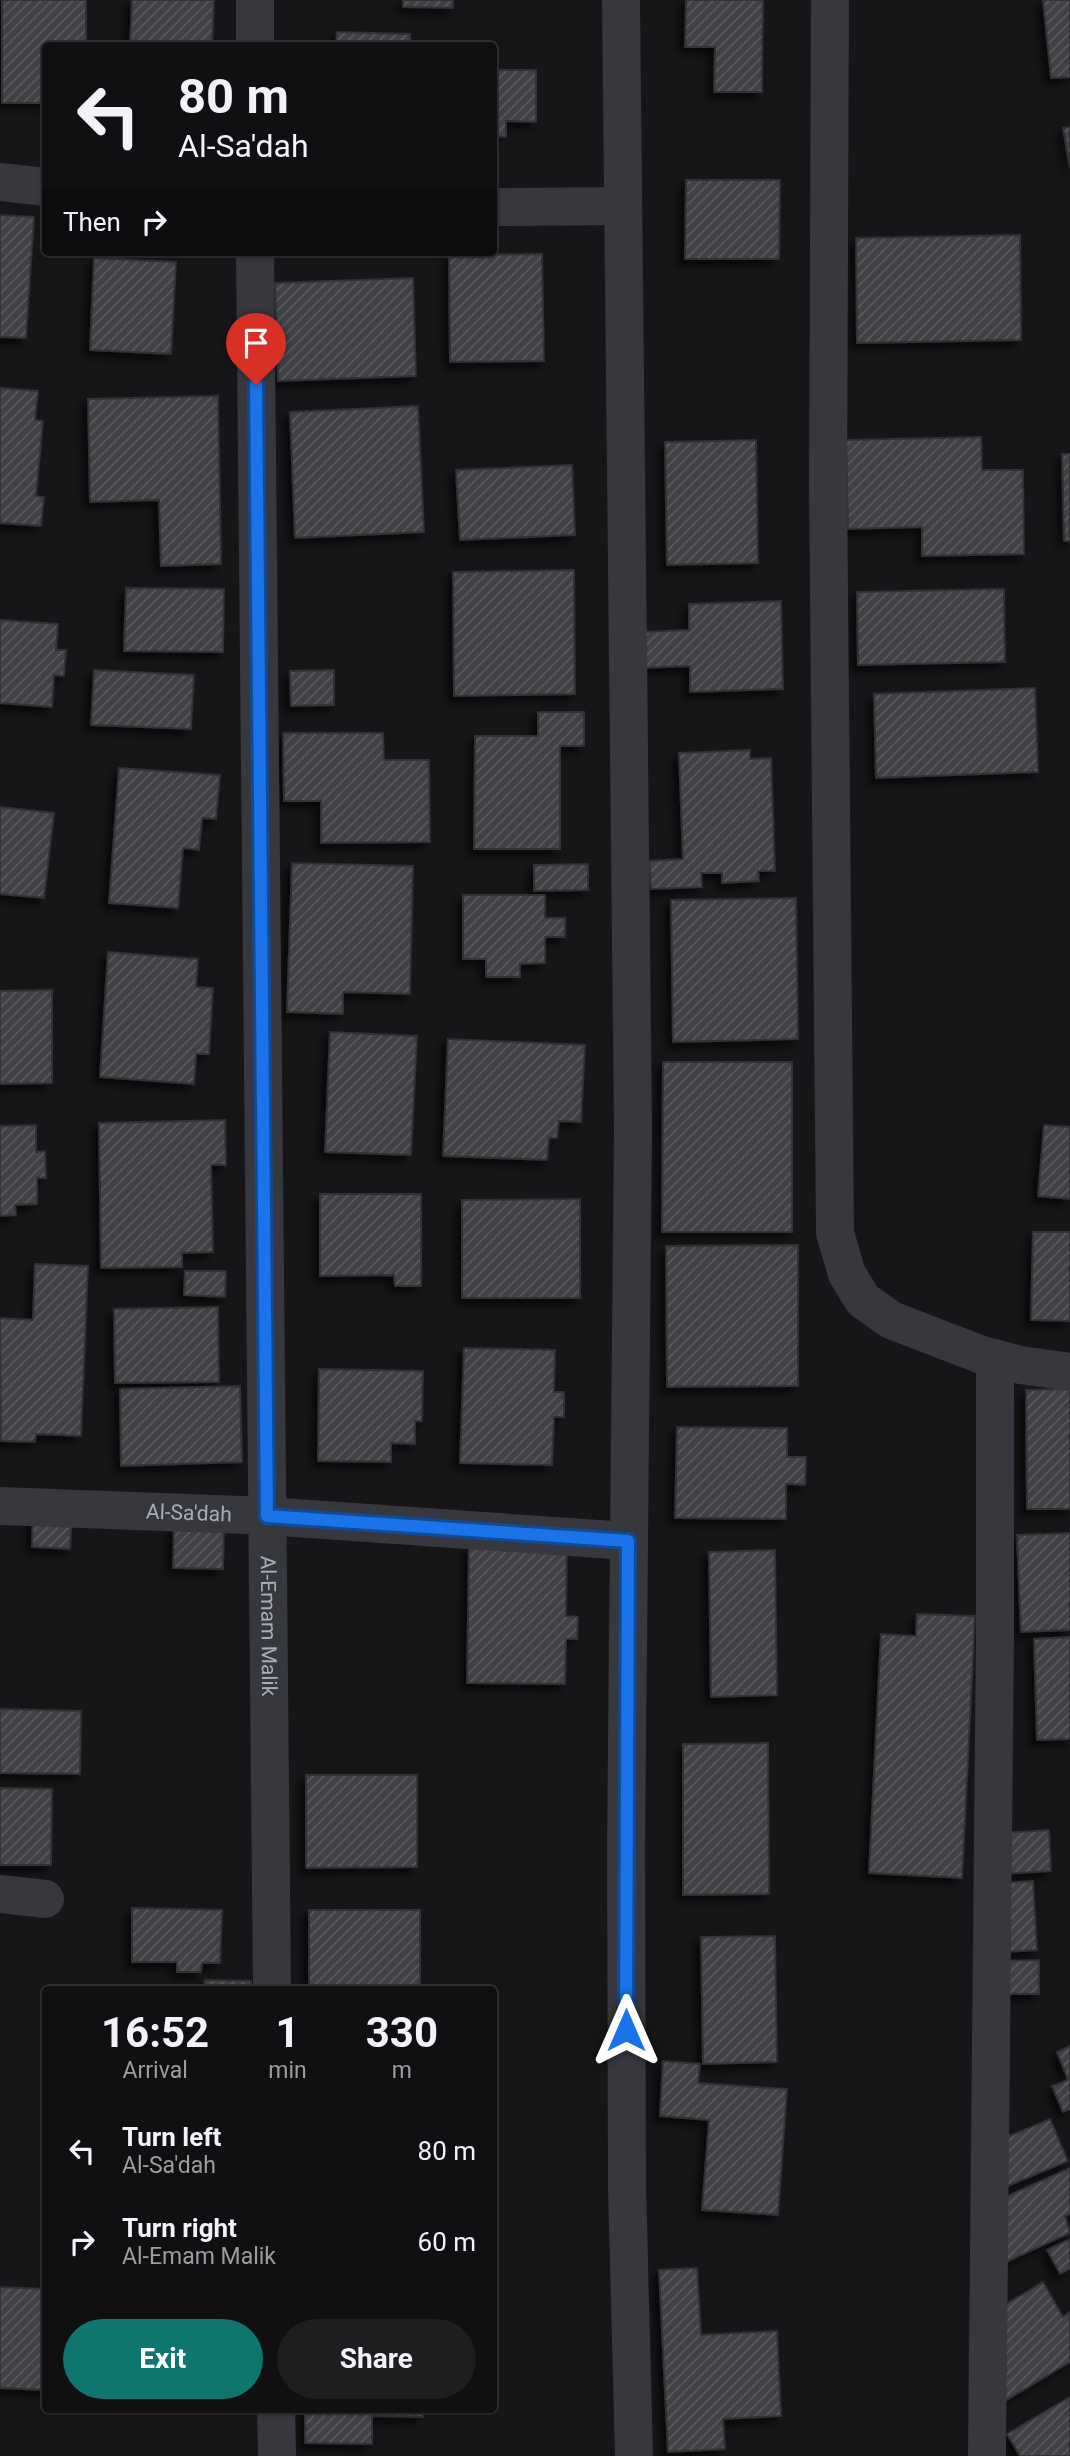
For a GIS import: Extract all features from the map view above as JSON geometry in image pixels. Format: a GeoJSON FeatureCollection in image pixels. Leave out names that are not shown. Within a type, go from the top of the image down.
{"type":"FeatureCollection","features":[{"type":"Feature","properties":{"kind":"street"},"geometry":{"type":"LineString","coordinates":[[255,0],[255,42]]}},
{"type":"Feature","properties":{"kind":"street"},"geometry":{"type":"LineString","coordinates":[[621,0],[634,1129],[628,1541],[627,2186],[634,2456]]}},
{"type":"Feature","properties":{"kind":"street"},"geometry":{"type":"LineString","coordinates":[[830,0],[828,486],[835,1233],[847,1274],[863,1300],[891,1320],[1020,1366],[1070,1372]]}},
{"type":"Feature","properties":{"kind":"street"},"geometry":{"type":"LineString","coordinates":[[0,182],[42,187]]}},
{"type":"Feature","properties":{"kind":"street"},"geometry":{"type":"LineString","coordinates":[[497,207],[623,206]]}},
{"type":"Feature","properties":{"kind":"street","name":"Al-Emam Malik"},"geometry":{"type":"LineString","coordinates":[[255,256],[272,1986]]}},
{"type":"Feature","properties":{"kind":"street"},"geometry":{"type":"LineString","coordinates":[[987,2456],[995,1647],[995,1358]]}},
{"type":"Feature","properties":{"kind":"street","name":"Al-Sa'dah"},"geometry":{"type":"LineString","coordinates":[[0,1506],[267,1516],[628,1541]]}},
{"type":"Feature","properties":{"kind":"street"},"geometry":{"type":"LineString","coordinates":[[0,1894],[45,1899]]}},
{"type":"Feature","properties":{"kind":"street"},"geometry":{"type":"LineString","coordinates":[[276,2413],[276,2456]]}},
{"type":"Feature","properties":{"kind":"building"},"geometry":{"type":"Polygon","coordinates":[[[2,0],[86,0],[86,42],[42,42],[42,103],[2,103],[2,0]]]}},
{"type":"Feature","properties":{"kind":"building"},"geometry":{"type":"Polygon","coordinates":[[[132,0],[214,0],[212,42],[130,42],[132,0]]]}},
{"type":"Feature","properties":{"kind":"building"},"geometry":{"type":"Polygon","coordinates":[[[403,0],[453,0],[453,8],[403,7],[403,0]]]}},
{"type":"Feature","properties":{"kind":"building"},"geometry":{"type":"Polygon","coordinates":[[[686,0],[763,0],[762,92],[714,92],[715,47],[685,47],[686,0]]]}},
{"type":"Feature","properties":{"kind":"building"},"geometry":{"type":"Polygon","coordinates":[[[1043,0],[1070,0],[1070,77],[1051,78],[1043,0]]]}},
{"type":"Feature","properties":{"kind":"building"},"geometry":{"type":"Polygon","coordinates":[[[337,32],[410,34],[410,42],[336,42],[337,32]]]}},
{"type":"Feature","properties":{"kind":"building"},"geometry":{"type":"Polygon","coordinates":[[[497,70],[536,70],[536,122],[506,121],[506,137],[497,136],[497,70]]]}},
{"type":"Feature","properties":{"kind":"building"},"geometry":{"type":"Polygon","coordinates":[[[1070,127],[1070,168],[1063,128],[1070,127]]]}},
{"type":"Feature","properties":{"kind":"building"},"geometry":{"type":"Polygon","coordinates":[[[686,180],[780,180],[779,259],[685,259],[686,180]]]}},
{"type":"Feature","properties":{"kind":"building"},"geometry":{"type":"Polygon","coordinates":[[[0,215],[34,217],[26,338],[0,337],[0,215]]]}},
{"type":"Feature","properties":{"kind":"building"},"geometry":{"type":"Polygon","coordinates":[[[1020,235],[1021,340],[857,343],[856,238],[1020,235]]]}},
{"type":"Feature","properties":{"kind":"building"},"geometry":{"type":"Polygon","coordinates":[[[542,254],[544,361],[450,362],[449,256],[542,254]]]}},
{"type":"Feature","properties":{"kind":"building"},"geometry":{"type":"Polygon","coordinates":[[[94,258],[176,262],[171,354],[90,350],[94,258]]]}},
{"type":"Feature","properties":{"kind":"building"},"geometry":{"type":"Polygon","coordinates":[[[413,278],[416,376],[278,381],[275,283],[413,278]]]}},
{"type":"Feature","properties":{"kind":"building"},"geometry":{"type":"Polygon","coordinates":[[[0,388],[38,391],[35,420],[43,421],[36,496],[44,497],[41,526],[0,523],[0,388]]]}},
{"type":"Feature","properties":{"kind":"building"},"geometry":{"type":"Polygon","coordinates":[[[218,396],[221,564],[161,566],[159,500],[90,502],[88,399],[218,396]]]}},
{"type":"Feature","properties":{"kind":"building"},"geometry":{"type":"Polygon","coordinates":[[[418,406],[424,532],[295,538],[290,412],[418,406]]]}},
{"type":"Feature","properties":{"kind":"building"},"geometry":{"type":"Polygon","coordinates":[[[981,437],[982,470],[1023,470],[1024,554],[922,556],[922,527],[848,529],[846,440],[981,437]]]}},
{"type":"Feature","properties":{"kind":"building"},"geometry":{"type":"Polygon","coordinates":[[[756,440],[758,563],[667,565],[665,442],[756,440]]]}},
{"type":"Feature","properties":{"kind":"building"},"geometry":{"type":"Polygon","coordinates":[[[1062,454],[1070,454],[1070,541],[1064,541],[1062,454]]]}},
{"type":"Feature","properties":{"kind":"building"},"geometry":{"type":"Polygon","coordinates":[[[572,465],[575,535],[460,540],[456,470],[572,465]]]}},
{"type":"Feature","properties":{"kind":"building"},"geometry":{"type":"Polygon","coordinates":[[[574,570],[575,694],[454,696],[453,572],[574,570]]]}},
{"type":"Feature","properties":{"kind":"building"},"geometry":{"type":"Polygon","coordinates":[[[126,588],[224,589],[223,652],[124,651],[126,588]]]}},
{"type":"Feature","properties":{"kind":"building"},"geometry":{"type":"Polygon","coordinates":[[[1004,589],[1005,662],[858,665],[857,592],[1004,589]]]}},
{"type":"Feature","properties":{"kind":"building"},"geometry":{"type":"Polygon","coordinates":[[[781,601],[783,689],[690,692],[690,666],[641,668],[641,632],[689,630],[689,604],[781,601]]]}},
{"type":"Feature","properties":{"kind":"building"},"geometry":{"type":"Polygon","coordinates":[[[0,620],[58,624],[56,650],[66,650],[64,676],[54,675],[52,707],[0,703],[0,620]]]}},
{"type":"Feature","properties":{"kind":"building"},"geometry":{"type":"Polygon","coordinates":[[[94,670],[194,675],[191,729],[91,725],[94,670]]]}},
{"type":"Feature","properties":{"kind":"building"},"geometry":{"type":"Polygon","coordinates":[[[334,670],[334,705],[291,706],[290,671],[334,670]]]}},
{"type":"Feature","properties":{"kind":"building"},"geometry":{"type":"Polygon","coordinates":[[[1035,688],[1038,772],[876,778],[874,694],[1035,688]]]}},
{"type":"Feature","properties":{"kind":"building"},"geometry":{"type":"Polygon","coordinates":[[[538,712],[584,712],[584,746],[560,746],[560,849],[474,849],[475,736],[538,736],[538,712]]]}},
{"type":"Feature","properties":{"kind":"building"},"geometry":{"type":"Polygon","coordinates":[[[283,733],[383,733],[384,760],[429,760],[430,842],[321,843],[321,801],[284,801],[283,733]]]}},
{"type":"Feature","properties":{"kind":"building"},"geometry":{"type":"Polygon","coordinates":[[[750,750],[750,759],[771,758],[775,871],[758,871],[759,881],[722,883],[722,873],[701,873],[702,887],[651,889],[649,861],[683,859],[679,753],[750,750]]]}},
{"type":"Feature","properties":{"kind":"building"},"geometry":{"type":"Polygon","coordinates":[[[119,768],[220,775],[216,819],[202,818],[199,850],[183,848],[178,908],[109,903],[119,768]]]}},
{"type":"Feature","properties":{"kind":"building"},"geometry":{"type":"Polygon","coordinates":[[[0,807],[54,813],[44,898],[0,894],[0,807]]]}},
{"type":"Feature","properties":{"kind":"building"},"geometry":{"type":"Polygon","coordinates":[[[292,863],[413,866],[410,994],[343,992],[343,1014],[287,1012],[292,863]]]}},
{"type":"Feature","properties":{"kind":"building"},"geometry":{"type":"Polygon","coordinates":[[[588,864],[588,890],[534,891],[534,865],[588,864]]]}},
{"type":"Feature","properties":{"kind":"building"},"geometry":{"type":"Polygon","coordinates":[[[463,895],[545,895],[545,918],[565,918],[565,937],[545,937],[545,963],[520,964],[520,977],[486,977],[486,959],[463,959],[463,895]]]}},
{"type":"Feature","properties":{"kind":"building"},"geometry":{"type":"Polygon","coordinates":[[[796,898],[798,1039],[673,1042],[671,900],[796,898]]]}},
{"type":"Feature","properties":{"kind":"building"},"geometry":{"type":"Polygon","coordinates":[[[108,952],[198,959],[196,987],[213,988],[209,1054],[196,1054],[194,1084],[100,1077],[108,952]]]}},
{"type":"Feature","properties":{"kind":"building"},"geometry":{"type":"Polygon","coordinates":[[[52,990],[52,1083],[0,1084],[0,991],[52,990]]]}},
{"type":"Feature","properties":{"kind":"building"},"geometry":{"type":"Polygon","coordinates":[[[330,1032],[417,1036],[411,1155],[325,1152],[330,1032]]]}},
{"type":"Feature","properties":{"kind":"building"},"geometry":{"type":"Polygon","coordinates":[[[448,1039],[585,1045],[581,1122],[559,1121],[557,1138],[549,1138],[547,1160],[443,1156],[448,1039]]]}},
{"type":"Feature","properties":{"kind":"building"},"geometry":{"type":"Polygon","coordinates":[[[663,1062],[792,1062],[792,1232],[662,1232],[663,1062]]]}},
{"type":"Feature","properties":{"kind":"building"},"geometry":{"type":"Polygon","coordinates":[[[225,1120],[226,1165],[211,1165],[213,1252],[182,1253],[182,1267],[101,1268],[99,1123],[225,1120]]]}},
{"type":"Feature","properties":{"kind":"building"},"geometry":{"type":"Polygon","coordinates":[[[36,1125],[36,1152],[45,1151],[46,1178],[37,1178],[37,1204],[15,1205],[16,1215],[0,1216],[0,1126],[36,1125]]]}},
{"type":"Feature","properties":{"kind":"building"},"geometry":{"type":"Polygon","coordinates":[[[1044,1125],[1070,1127],[1070,1199],[1038,1196],[1044,1125]]]}},
{"type":"Feature","properties":{"kind":"building"},"geometry":{"type":"Polygon","coordinates":[[[320,1194],[421,1194],[421,1286],[395,1286],[394,1275],[320,1276],[320,1194]]]}},
{"type":"Feature","properties":{"kind":"building"},"geometry":{"type":"Polygon","coordinates":[[[580,1199],[580,1298],[462,1298],[462,1200],[580,1199]]]}},
{"type":"Feature","properties":{"kind":"building"},"geometry":{"type":"Polygon","coordinates":[[[1033,1232],[1070,1232],[1070,1321],[1031,1320],[1033,1232]]]}},
{"type":"Feature","properties":{"kind":"building"},"geometry":{"type":"Polygon","coordinates":[[[798,1245],[798,1386],[667,1387],[666,1246],[798,1245]]]}},
{"type":"Feature","properties":{"kind":"building"},"geometry":{"type":"Polygon","coordinates":[[[35,1264],[88,1266],[81,1436],[36,1434],[35,1442],[1,1441],[0,1318],[33,1320],[35,1264]]]}},
{"type":"Feature","properties":{"kind":"building"},"geometry":{"type":"Polygon","coordinates":[[[185,1271],[226,1271],[225,1297],[184,1295],[185,1271]]]}},
{"type":"Feature","properties":{"kind":"building"},"geometry":{"type":"Polygon","coordinates":[[[218,1307],[219,1382],[115,1383],[114,1309],[218,1307]]]}},
{"type":"Feature","properties":{"kind":"building"},"geometry":{"type":"Polygon","coordinates":[[[464,1348],[555,1350],[554,1392],[564,1392],[564,1417],[554,1417],[552,1465],[460,1463],[464,1348]]]}},
{"type":"Feature","properties":{"kind":"building"},"geometry":{"type":"Polygon","coordinates":[[[319,1369],[423,1371],[422,1421],[415,1421],[415,1444],[391,1443],[391,1462],[318,1461],[319,1369]]]}},
{"type":"Feature","properties":{"kind":"building"},"geometry":{"type":"Polygon","coordinates":[[[240,1386],[242,1462],[121,1466],[120,1389],[240,1386]]]}},
{"type":"Feature","properties":{"kind":"building"},"geometry":{"type":"Polygon","coordinates":[[[1070,1389],[1070,1509],[1027,1509],[1026,1390],[1070,1389]]]}},
{"type":"Feature","properties":{"kind":"building"},"geometry":{"type":"Polygon","coordinates":[[[677,1427],[787,1428],[787,1457],[806,1457],[805,1485],[786,1484],[786,1519],[675,1518],[677,1427]]]}},
{"type":"Feature","properties":{"kind":"building"},"geometry":{"type":"Polygon","coordinates":[[[33,1513],[72,1516],[70,1549],[32,1547],[33,1513]]]}},
{"type":"Feature","properties":{"kind":"building"},"geometry":{"type":"Polygon","coordinates":[[[174,1526],[224,1526],[223,1569],[173,1568],[174,1526]]]}},
{"type":"Feature","properties":{"kind":"building"},"geometry":{"type":"Polygon","coordinates":[[[1070,1533],[1070,1630],[1021,1632],[1017,1535],[1070,1533]]]}},
{"type":"Feature","properties":{"kind":"building"},"geometry":{"type":"Polygon","coordinates":[[[469,1546],[567,1547],[566,1616],[578,1617],[577,1639],[566,1639],[565,1684],[467,1683],[469,1546]]]}},
{"type":"Feature","properties":{"kind":"building"},"geometry":{"type":"Polygon","coordinates":[[[775,1550],[777,1695],[711,1697],[709,1552],[775,1550]]]}},
{"type":"Feature","properties":{"kind":"building"},"geometry":{"type":"Polygon","coordinates":[[[917,1614],[975,1616],[962,1878],[869,1873],[881,1634],[916,1636],[917,1614]]]}},
{"type":"Feature","properties":{"kind":"building"},"geometry":{"type":"Polygon","coordinates":[[[1070,1637],[1070,1739],[1037,1740],[1034,1639],[1070,1637]]]}},
{"type":"Feature","properties":{"kind":"building"},"geometry":{"type":"Polygon","coordinates":[[[0,1709],[81,1711],[80,1774],[0,1773],[0,1709]]]}},
{"type":"Feature","properties":{"kind":"building"},"geometry":{"type":"Polygon","coordinates":[[[768,1743],[769,1894],[683,1895],[683,1744],[768,1743]]]}},
{"type":"Feature","properties":{"kind":"building"},"geometry":{"type":"Polygon","coordinates":[[[306,1775],[417,1775],[417,1867],[306,1868],[306,1775]]]}},
{"type":"Feature","properties":{"kind":"building"},"geometry":{"type":"Polygon","coordinates":[[[0,1788],[52,1789],[51,1865],[0,1865],[0,1788]]]}},
{"type":"Feature","properties":{"kind":"building"},"geometry":{"type":"Polygon","coordinates":[[[1049,1830],[1051,1871],[1004,1874],[1002,1833],[1049,1830]]]}},
{"type":"Feature","properties":{"kind":"building"},"geometry":{"type":"Polygon","coordinates":[[[1033,1881],[1037,1950],[1006,1952],[1001,1883],[1033,1881]]]}},
{"type":"Feature","properties":{"kind":"building"},"geometry":{"type":"Polygon","coordinates":[[[132,1908],[222,1910],[220,1963],[202,1963],[201,1972],[177,1972],[177,1962],[132,1962],[132,1908]]]}},
{"type":"Feature","properties":{"kind":"building"},"geometry":{"type":"Polygon","coordinates":[[[309,1910],[420,1910],[420,1986],[309,1986],[309,1910]]]}},
{"type":"Feature","properties":{"kind":"building"},"geometry":{"type":"Polygon","coordinates":[[[775,1936],[777,2062],[703,2064],[701,1937],[775,1936]]]}},
{"type":"Feature","properties":{"kind":"building"},"geometry":{"type":"Polygon","coordinates":[[[1039,1960],[1039,1994],[1001,1994],[1001,1961],[1039,1960]]]}},
{"type":"Feature","properties":{"kind":"building"},"geometry":{"type":"Polygon","coordinates":[[[205,1980],[251,1981],[251,1986],[204,1986],[205,1980]]]}},
{"type":"Feature","properties":{"kind":"building"},"geometry":{"type":"Polygon","coordinates":[[[1070,2046],[1070,2109],[1063,2112],[1052,2086],[1068,2080],[1057,2052],[1070,2046]]]}},
{"type":"Feature","properties":{"kind":"building"},"geometry":{"type":"Polygon","coordinates":[[[663,2061],[700,2064],[698,2083],[787,2089],[778,2215],[702,2210],[709,2120],[660,2116],[663,2061]]]}},
{"type":"Feature","properties":{"kind":"building"},"geometry":{"type":"Polygon","coordinates":[[[1050,2119],[1068,2161],[996,2191],[995,2142],[1050,2119]]]}},
{"type":"Feature","properties":{"kind":"building"},"geometry":{"type":"Polygon","coordinates":[[[1070,2168],[1070,2214],[1065,2216],[1070,2233],[1006,2262],[994,2202],[1070,2168]]]}},
{"type":"Feature","properties":{"kind":"building"},"geometry":{"type":"Polygon","coordinates":[[[1070,2239],[1070,2269],[1060,2274],[1047,2250],[1070,2239]]]}},
{"type":"Feature","properties":{"kind":"building"},"geometry":{"type":"Polygon","coordinates":[[[697,2268],[701,2335],[777,2331],[781,2416],[723,2419],[725,2449],[668,2452],[659,2270],[697,2268]]]}},
{"type":"Feature","properties":{"kind":"building"},"geometry":{"type":"Polygon","coordinates":[[[1043,2282],[1063,2317],[1070,2312],[1070,2362],[1005,2401],[998,2309],[1043,2282]]]}},
{"type":"Feature","properties":{"kind":"building"},"geometry":{"type":"Polygon","coordinates":[[[0,2287],[42,2289],[42,2390],[0,2388],[0,2287]]]}},
{"type":"Feature","properties":{"kind":"building"},"geometry":{"type":"Polygon","coordinates":[[[1070,2397],[1070,2456],[1020,2456],[1007,2434],[1070,2397]]]}},
{"type":"Feature","properties":{"kind":"building"},"geometry":{"type":"Polygon","coordinates":[[[305,2413],[423,2413],[423,2417],[372,2416],[372,2444],[305,2443],[305,2413]]]}},
{"type":"Feature","properties":{"kind":"route"},"geometry":{"type":"LineString","coordinates":[[256,385],[267,1516],[628,1541],[626,2030]]}}]}
